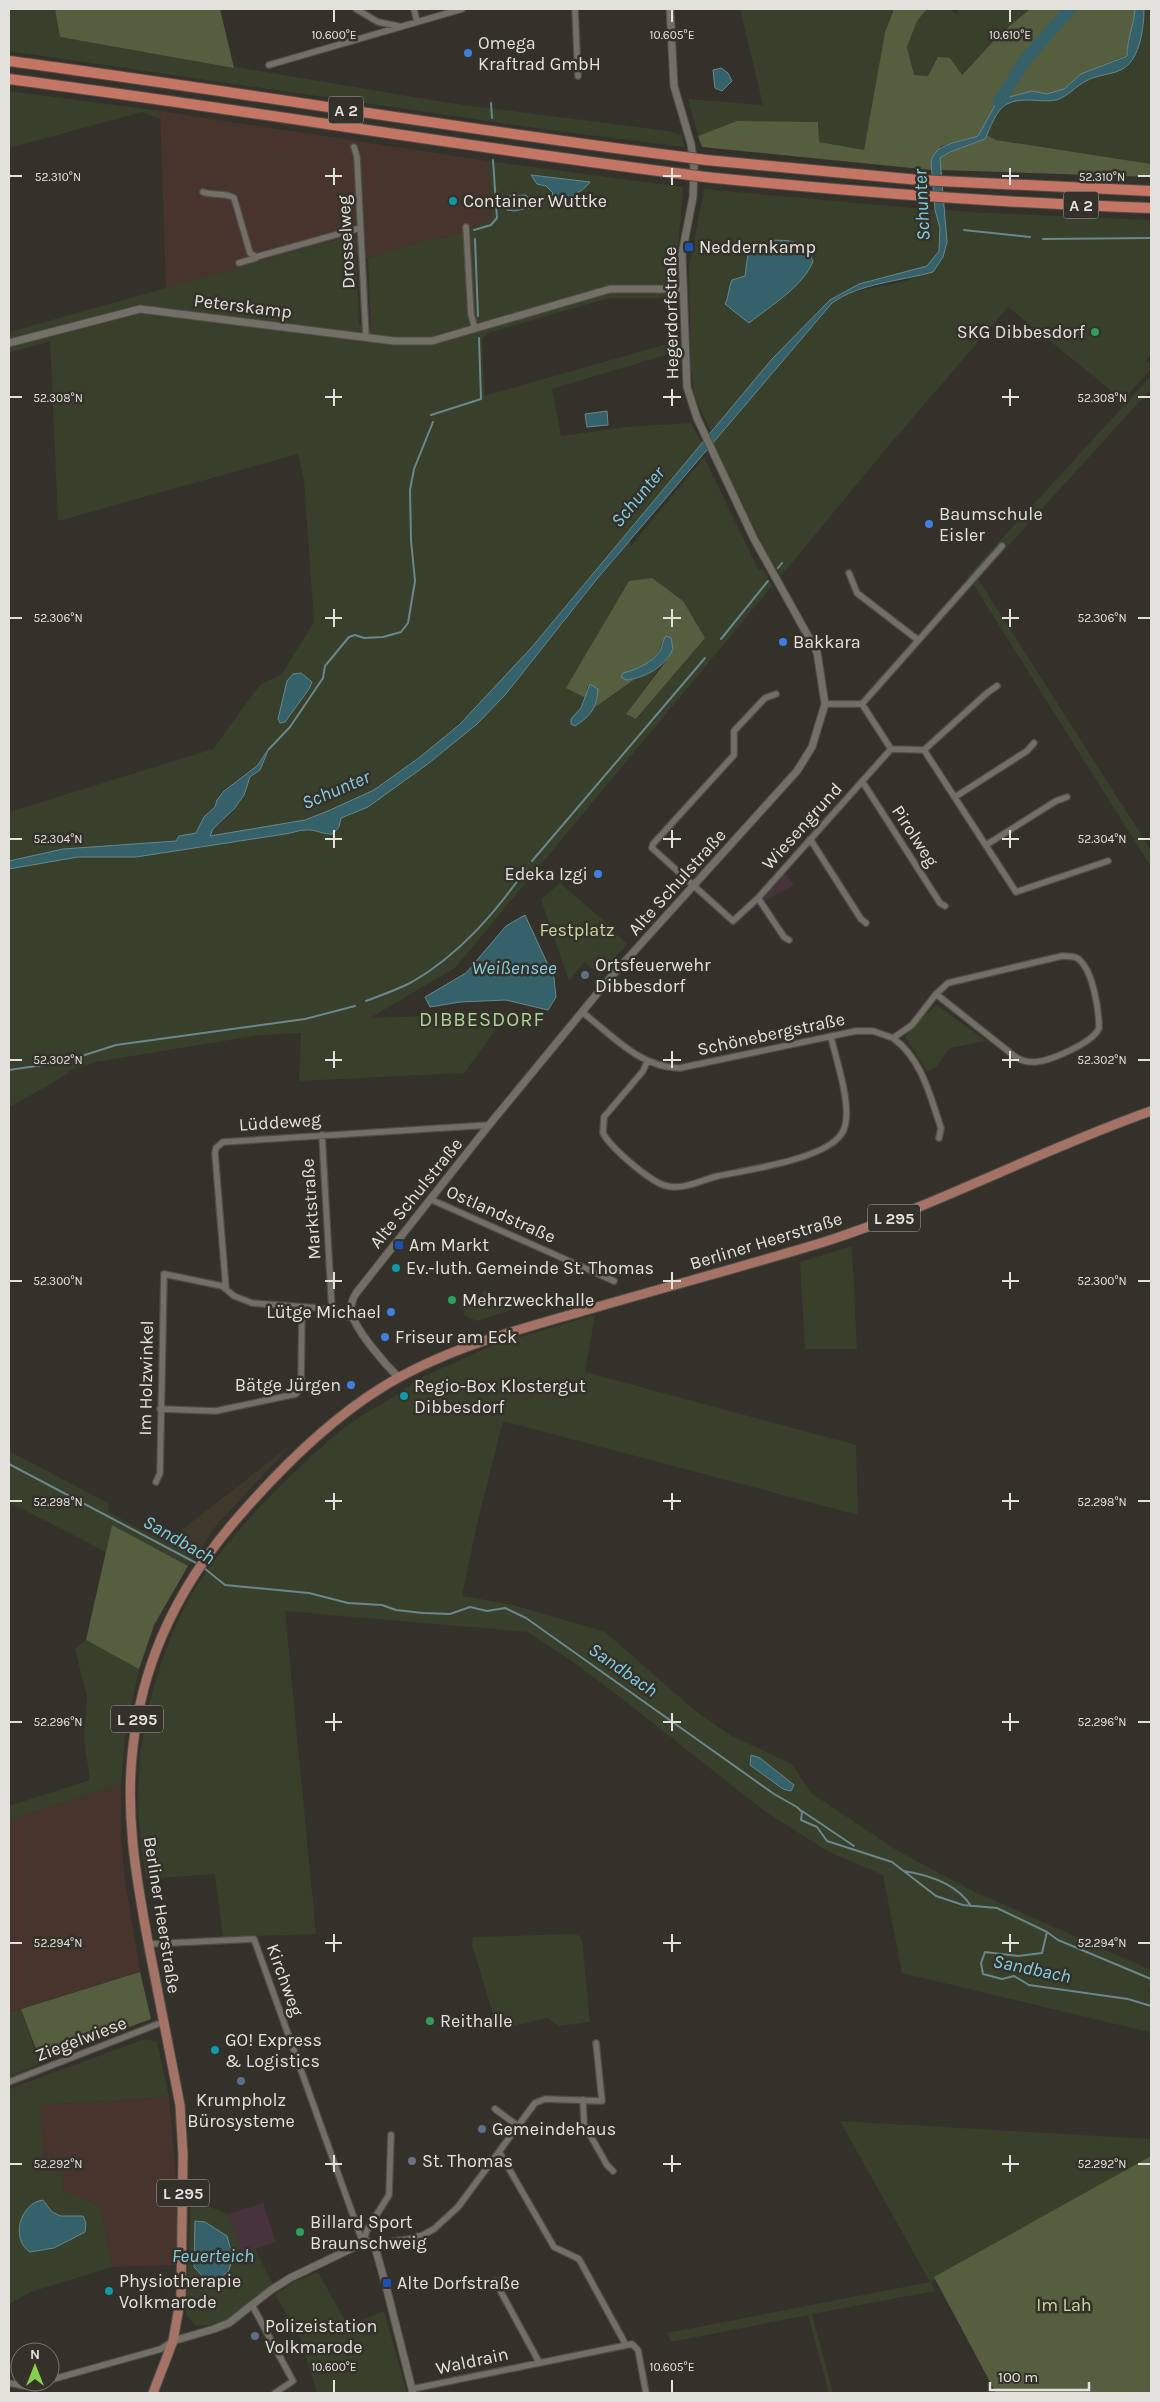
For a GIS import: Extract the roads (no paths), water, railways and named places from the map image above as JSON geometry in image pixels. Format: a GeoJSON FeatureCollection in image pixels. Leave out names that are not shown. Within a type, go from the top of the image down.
{"type":"FeatureCollection","features":[{"type":"Feature","properties":{"kind":"highway","name":"A 2"},"geometry":{"type":"LineString","coordinates":[[9,61],[173,83],[523,136],[706,160],[841,174],[997,184],[1151,190]]}},
{"type":"Feature","properties":{"kind":"highway","name":"A 2"},"geometry":{"type":"LineString","coordinates":[[9,79],[173,100],[522,154],[705,177],[842,191],[1011,203],[1151,208]]}},
{"type":"Feature","properties":{"kind":"main road","name":"Berliner Heerstraße"},"geometry":{"type":"LineString","coordinates":[[154,2393],[173,2341],[181,2296],[183,2141],[180,2105],[136,1877],[130,1815],[130,1776],[134,1734],[156,1652],[173,1611],[195,1572],[206,1557],[262,1489],[308,1445],[358,1404],[398,1378],[468,1346],[514,1330],[862,1229],[953,1194],[1151,1111]]}},
{"type":"Feature","properties":{"kind":"street"},"geometry":{"type":"LineString","coordinates":[[356,9],[378,22],[405,26]]}},
{"type":"Feature","properties":{"kind":"street"},"geometry":{"type":"LineString","coordinates":[[414,9],[417,22]]}},
{"type":"Feature","properties":{"kind":"street"},"geometry":{"type":"LineString","coordinates":[[269,65],[462,9]]}},
{"type":"Feature","properties":{"kind":"street"},"geometry":{"type":"LineString","coordinates":[[575,9],[578,76]]}},
{"type":"Feature","properties":{"kind":"street","name":"Hegerdorfstraße"},"geometry":{"type":"LineString","coordinates":[[670,9],[674,86],[691,144],[694,167],[693,197],[682,254],[687,387],[692,406],[718,464]]}},
{"type":"Feature","properties":{"kind":"street","name":"Drosselweg"},"geometry":{"type":"LineString","coordinates":[[354,147],[357,157],[366,337]]}},
{"type":"Feature","properties":{"kind":"street"},"geometry":{"type":"LineString","coordinates":[[203,192],[211,195],[230,195],[234,198],[250,253],[253,257],[258,257]]}},
{"type":"Feature","properties":{"kind":"street"},"geometry":{"type":"LineString","coordinates":[[466,227],[471,314],[476,329]]}},
{"type":"Feature","properties":{"kind":"street"},"geometry":{"type":"LineString","coordinates":[[238,263],[360,228]]}},
{"type":"Feature","properties":{"kind":"street","name":"Peterskamp"},"geometry":{"type":"LineString","coordinates":[[9,343],[140,309],[403,342],[426,342],[610,289],[682,289]]}},
{"type":"Feature","properties":{"kind":"street","name":"Alte Schulstraße"},"geometry":{"type":"LineString","coordinates":[[354,1319],[352,1306],[357,1292],[489,1125],[582,1012],[798,771],[812,747],[825,704],[817,652],[769,570],[718,464]]}},
{"type":"Feature","properties":{"kind":"street"},"geometry":{"type":"LineString","coordinates":[[825,704],[855,706],[862,704],[1002,546]]}},
{"type":"Feature","properties":{"kind":"street"},"geometry":{"type":"LineString","coordinates":[[849,573],[857,593],[918,640]]}},
{"type":"Feature","properties":{"kind":"street"},"geometry":{"type":"LineString","coordinates":[[862,704],[891,749],[924,750],[997,686]]}},
{"type":"Feature","properties":{"kind":"street"},"geometry":{"type":"LineString","coordinates":[[694,887],[653,851],[653,844],[734,754],[734,732],[765,698],[776,694]]}},
{"type":"Feature","properties":{"kind":"street"},"geometry":{"type":"LineString","coordinates":[[955,797],[1027,751],[1034,743]]}},
{"type":"Feature","properties":{"kind":"street","name":"Wiesengrund"},"geometry":{"type":"LineString","coordinates":[[694,887],[733,921],[736,920],[758,898],[891,749]]}},
{"type":"Feature","properties":{"kind":"street"},"geometry":{"type":"LineString","coordinates":[[924,750],[1016,892],[1108,861]]}},
{"type":"Feature","properties":{"kind":"street","name":"Pirolweg"},"geometry":{"type":"LineString","coordinates":[[862,781],[940,903],[945,906]]}},
{"type":"Feature","properties":{"kind":"street"},"geometry":{"type":"LineString","coordinates":[[986,845],[1056,801],[1067,798]]}},
{"type":"Feature","properties":{"kind":"street"},"geometry":{"type":"LineString","coordinates":[[810,839],[861,919],[866,923]]}},
{"type":"Feature","properties":{"kind":"street"},"geometry":{"type":"LineString","coordinates":[[758,898],[784,937],[789,940]]}},
{"type":"Feature","properties":{"kind":"street"},"geometry":{"type":"LineString","coordinates":[[893,1038],[912,1025],[936,994],[948,983],[1062,956],[1077,958],[1083,963],[1091,979],[1099,1028],[1097,1033],[1088,1042],[1039,1062],[1031,1062],[1018,1059],[936,994]]}},
{"type":"Feature","properties":{"kind":"street","name":"Schönebergstraße"},"geometry":{"type":"LineString","coordinates":[[582,1012],[647,1062],[662,1067],[680,1068],[864,1030],[881,1033],[893,1038],[908,1050],[916,1060],[941,1128],[939,1138]]}},
{"type":"Feature","properties":{"kind":"street"},"geometry":{"type":"LineString","coordinates":[[647,1062],[643,1071],[604,1116],[603,1133],[617,1150],[651,1178],[666,1186],[679,1187],[718,1176],[767,1168],[818,1151],[837,1140],[845,1128],[847,1114],[831,1036]]}},
{"type":"Feature","properties":{"kind":"street","name":"Lüddeweg"},"geometry":{"type":"LineString","coordinates":[[226,1289],[223,1278],[216,1148],[223,1142],[229,1140],[489,1125]]}},
{"type":"Feature","properties":{"kind":"street","name":"Marktstraße"},"geometry":{"type":"LineString","coordinates":[[322,1135],[332,1310]]}},
{"type":"Feature","properties":{"kind":"street","name":"Ostlandstraße"},"geometry":{"type":"LineString","coordinates":[[430,1199],[614,1281]]}},
{"type":"Feature","properties":{"kind":"street","name":"Im Holzwinkel"},"geometry":{"type":"LineString","coordinates":[[156,1482],[160,1473],[164,1274],[226,1289]]}},
{"type":"Feature","properties":{"kind":"street"},"geometry":{"type":"LineString","coordinates":[[226,1289],[234,1296],[252,1303],[332,1310],[354,1319],[378,1354],[398,1378]]}},
{"type":"Feature","properties":{"kind":"street"},"geometry":{"type":"LineString","coordinates":[[160,1410],[216,1411],[296,1394],[301,1387],[302,1307]]}},
{"type":"Feature","properties":{"kind":"street","name":"Kirchweg"},"geometry":{"type":"LineString","coordinates":[[148,1944],[254,1939],[363,2243]]}},
{"type":"Feature","properties":{"kind":"street","name":"Ziegelwiese"},"geometry":{"type":"LineString","coordinates":[[9,2082],[163,2022]]}},
{"type":"Feature","properties":{"kind":"street"},"geometry":{"type":"LineString","coordinates":[[60,2377],[161,2349],[173,2341],[220,2327],[235,2319],[290,2278],[363,2243],[373,2244],[410,2239],[424,2235],[434,2229],[458,2207],[500,2153],[531,2108],[540,2101],[602,2101],[596,2042]]}},
{"type":"Feature","properties":{"kind":"street"},"geometry":{"type":"LineString","coordinates":[[583,2100],[584,2124],[607,2165],[613,2171]]}},
{"type":"Feature","properties":{"kind":"street"},"geometry":{"type":"LineString","coordinates":[[495,2109],[518,2126]]}},
{"type":"Feature","properties":{"kind":"street"},"geometry":{"type":"LineString","coordinates":[[363,2243],[367,2230],[389,2195],[391,2136]]}},
{"type":"Feature","properties":{"kind":"street"},"geometry":{"type":"LineString","coordinates":[[500,2153],[554,2246],[579,2259],[629,2345],[638,2350],[646,2393]]}},
{"type":"Feature","properties":{"kind":"street"},"geometry":{"type":"LineString","coordinates":[[373,2244],[386,2286],[412,2391]]}},
{"type":"Feature","properties":{"kind":"street","name":"Waldrain"},"geometry":{"type":"LineString","coordinates":[[495,2281],[539,2362]]}},
{"type":"Feature","properties":{"kind":"street"},"geometry":{"type":"LineString","coordinates":[[252,2305],[294,2382],[275,2393]]}},
{"type":"Feature","properties":{"kind":"street","name":"Waldrain"},"geometry":{"type":"LineString","coordinates":[[412,2391],[539,2362],[629,2345]]}},
{"type":"Feature","properties":{"kind":"water"},"geometry":{"type":"Polygon","coordinates":[[[1135,9],[1144,9],[1142,33],[1134,57],[1124,68],[1088,80],[1056,100],[1019,100],[1007,104],[1000,110],[985,139],[950,152],[940,158],[947,242],[943,257],[933,272],[881,283],[855,291],[832,303],[597,579],[505,695],[477,724],[429,763],[368,807],[341,818],[339,827],[333,834],[303,830],[136,857],[78,857],[9,869],[9,861],[63,849],[176,841],[179,836],[196,833],[204,817],[215,807],[217,800],[224,791],[258,765],[269,748],[260,770],[250,777],[244,795],[234,809],[213,829],[210,836],[305,820],[374,790],[420,757],[460,724],[532,647],[772,359],[830,300],[859,284],[927,266],[939,251],[940,228],[935,210],[931,162],[937,151],[949,144],[978,136],[998,100],[1032,91],[1047,94],[1064,89],[1081,74],[1127,56],[1135,9]]]}},
{"type":"Feature","properties":{"kind":"water"},"geometry":{"type":"Polygon","coordinates":[[[721,68],[728,73],[732,81],[722,91],[715,88],[713,70],[721,68]]]}},
{"type":"Feature","properties":{"kind":"water"},"geometry":{"type":"Polygon","coordinates":[[[531,175],[590,182],[573,195],[551,199],[553,193],[546,186],[537,184],[531,175]]]}},
{"type":"Feature","properties":{"kind":"water"},"geometry":{"type":"Polygon","coordinates":[[[526,195],[531,201],[529,208],[515,211],[507,210],[505,205],[509,196],[526,195]]]}},
{"type":"Feature","properties":{"kind":"water"},"geometry":{"type":"Polygon","coordinates":[[[769,240],[795,242],[805,248],[813,261],[809,270],[794,287],[749,323],[725,304],[732,280],[745,276],[748,253],[756,252],[763,254],[768,248],[769,240]]]}},
{"type":"Feature","properties":{"kind":"water"},"geometry":{"type":"Polygon","coordinates":[[[607,411],[608,425],[587,427],[585,414],[607,411]]]}},
{"type":"Feature","properties":{"kind":"water"},"geometry":{"type":"Polygon","coordinates":[[[666,636],[671,638],[673,649],[660,666],[647,674],[633,679],[626,680],[621,677],[623,673],[639,668],[653,659],[660,651],[666,636]]]}},
{"type":"Feature","properties":{"kind":"water"},"geometry":{"type":"Polygon","coordinates":[[[301,673],[312,682],[285,722],[280,723],[278,719],[287,681],[293,674],[301,673]]]}},
{"type":"Feature","properties":{"kind":"water"},"geometry":{"type":"Polygon","coordinates":[[[590,684],[598,689],[595,706],[585,719],[575,726],[571,724],[571,719],[581,708],[590,684]]]}},
{"type":"Feature","properties":{"kind":"water","name":"Weißensee"},"geometry":{"type":"Polygon","coordinates":[[[525,915],[554,978],[556,997],[548,1010],[506,1000],[460,1002],[430,1007],[425,997],[466,973],[506,926],[525,915]]]}},
{"type":"Feature","properties":{"kind":"water"},"geometry":{"type":"Polygon","coordinates":[[[751,1755],[760,1758],[794,1785],[791,1791],[783,1789],[750,1765],[751,1755]]]}},
{"type":"Feature","properties":{"kind":"water"},"geometry":{"type":"Polygon","coordinates":[[[43,2200],[52,2212],[61,2216],[83,2216],[86,2223],[85,2232],[54,2248],[30,2252],[20,2239],[20,2222],[28,2208],[43,2200]]]}},
{"type":"Feature","properties":{"kind":"water","name":"Feuerteich"},"geometry":{"type":"Polygon","coordinates":[[[195,2221],[205,2222],[227,2236],[233,2258],[228,2272],[217,2279],[206,2280],[194,2267],[195,2221]]]}},
{"type":"Feature","properties":{"kind":"waterway"},"geometry":{"type":"LineString","coordinates":[[999,102],[1025,60],[1070,9]]}},
{"type":"Feature","properties":{"kind":"waterway"},"geometry":{"type":"LineString","coordinates":[[491,103],[492,118]]}},
{"type":"Feature","properties":{"kind":"waterway"},"geometry":{"type":"LineString","coordinates":[[474,230],[491,225],[497,218],[493,160]]}},
{"type":"Feature","properties":{"kind":"waterway"},"geometry":{"type":"LineString","coordinates":[[964,230],[1030,237]]}},
{"type":"Feature","properties":{"kind":"waterway"},"geometry":{"type":"LineString","coordinates":[[1043,239],[1151,238]]}},
{"type":"Feature","properties":{"kind":"waterway"},"geometry":{"type":"LineString","coordinates":[[475,239],[478,316]]}},
{"type":"Feature","properties":{"kind":"waterway"},"geometry":{"type":"LineString","coordinates":[[431,415],[481,399],[479,338]]}},
{"type":"Feature","properties":{"kind":"waterway"},"geometry":{"type":"LineString","coordinates":[[269,749],[290,727],[323,678],[325,666],[349,637],[355,635],[364,638],[383,637],[401,632],[408,623],[415,581],[411,540],[410,490],[414,469],[433,422]]}},
{"type":"Feature","properties":{"kind":"waterway"},"geometry":{"type":"LineString","coordinates":[[778,568],[782,563]]}},
{"type":"Feature","properties":{"kind":"waterway"},"geometry":{"type":"LineString","coordinates":[[721,639],[768,581]]}},
{"type":"Feature","properties":{"kind":"waterway"},"geometry":{"type":"LineString","coordinates":[[532,861],[705,658]]}},
{"type":"Feature","properties":{"kind":"waterway"},"geometry":{"type":"LineString","coordinates":[[366,1001],[412,982],[461,946],[489,917],[526,869]]}},
{"type":"Feature","properties":{"kind":"waterway"},"geometry":{"type":"LineString","coordinates":[[69,1060],[116,1045],[305,1019],[355,1006]]}},
{"type":"Feature","properties":{"kind":"waterway"},"geometry":{"type":"LineString","coordinates":[[9,1070],[57,1063]]}},
{"type":"Feature","properties":{"kind":"waterway","name":"Sandbach"},"geometry":{"type":"LineString","coordinates":[[9,1464],[198,1564]]}},
{"type":"Feature","properties":{"kind":"waterway","name":"Sandbach"},"geometry":{"type":"LineString","coordinates":[[204,1568],[225,1585],[309,1593],[348,1603],[382,1605],[396,1610],[450,1614],[470,1607],[487,1611],[505,1608],[526,1618],[774,1794],[797,1807],[802,1812],[801,1820],[817,1827],[827,1841],[892,1862],[936,1896],[963,1905],[997,1908],[1047,1932],[1042,1953],[1018,1956],[985,1952],[981,1963],[983,1974],[1002,1979],[1014,1976],[1029,1985],[1128,1999],[1151,2006]]}},
{"type":"Feature","properties":{"kind":"waterway"},"geometry":{"type":"LineString","coordinates":[[802,1811],[854,1846]]}},
{"type":"Feature","properties":{"kind":"waterway"},"geometry":{"type":"LineString","coordinates":[[904,1871],[923,1875],[950,1886],[965,1898],[971,1906]]}},
{"type":"Feature","properties":{"kind":"waterway"},"geometry":{"type":"LineString","coordinates":[[1047,1932],[1058,1940],[1151,1979]]}},
{"type":"Feature","properties":{"kind":"place","name":"Omega Kraftrad GmbH"},"geometry":{"type":"Point","coordinates":[468,53]}},
{"type":"Feature","properties":{"kind":"place","name":"Container Wuttke"},"geometry":{"type":"Point","coordinates":[453,201]}},
{"type":"Feature","properties":{"kind":"place","name":"Neddernkamp"},"geometry":{"type":"Point","coordinates":[689,247]}},
{"type":"Feature","properties":{"kind":"place","name":"SKG Dibbesdorf"},"geometry":{"type":"Point","coordinates":[1095,332]}},
{"type":"Feature","properties":{"kind":"place","name":"Baumschule Eisler"},"geometry":{"type":"Point","coordinates":[929,524]}},
{"type":"Feature","properties":{"kind":"place","name":"Bakkara"},"geometry":{"type":"Point","coordinates":[783,642]}},
{"type":"Feature","properties":{"kind":"place","name":"Edeka Izgi"},"geometry":{"type":"Point","coordinates":[598,874]}},
{"type":"Feature","properties":{"kind":"place","name":"Ortsfeuerwehr Dibbesdorf"},"geometry":{"type":"Point","coordinates":[585,975]}},
{"type":"Feature","properties":{"kind":"place","name":"Am Markt"},"geometry":{"type":"Point","coordinates":[399,1245]}},
{"type":"Feature","properties":{"kind":"place","name":"Ev.-luth. Gemeinde St. Thomas"},"geometry":{"type":"Point","coordinates":[396,1268]}},
{"type":"Feature","properties":{"kind":"place","name":"Mehrzweckhalle"},"geometry":{"type":"Point","coordinates":[452,1300]}},
{"type":"Feature","properties":{"kind":"place","name":"Lütge Michael"},"geometry":{"type":"Point","coordinates":[391,1312]}},
{"type":"Feature","properties":{"kind":"place","name":"Friseur am Eck"},"geometry":{"type":"Point","coordinates":[385,1337]}},
{"type":"Feature","properties":{"kind":"place","name":"Bätge Jürgen"},"geometry":{"type":"Point","coordinates":[351,1385]}},
{"type":"Feature","properties":{"kind":"place","name":"Regio-Box Klostergut Dibbesdorf"},"geometry":{"type":"Point","coordinates":[404,1396]}},
{"type":"Feature","properties":{"kind":"place","name":"Reithalle"},"geometry":{"type":"Point","coordinates":[430,2021]}},
{"type":"Feature","properties":{"kind":"place","name":"GO! Express & Logistics"},"geometry":{"type":"Point","coordinates":[215,2050]}},
{"type":"Feature","properties":{"kind":"place","name":"Krumpholz Bürosysteme"},"geometry":{"type":"Point","coordinates":[241,2081]}},
{"type":"Feature","properties":{"kind":"place","name":"Gemeindehaus"},"geometry":{"type":"Point","coordinates":[482,2129]}},
{"type":"Feature","properties":{"kind":"place","name":"St. Thomas"},"geometry":{"type":"Point","coordinates":[412,2161]}},
{"type":"Feature","properties":{"kind":"place","name":"Billard Sport Braunschweig"},"geometry":{"type":"Point","coordinates":[300,2232]}},
{"type":"Feature","properties":{"kind":"place","name":"Alte Dorfstraße"},"geometry":{"type":"Point","coordinates":[387,2283]}},
{"type":"Feature","properties":{"kind":"place","name":"Physiotherapie Volkmarode"},"geometry":{"type":"Point","coordinates":[109,2291]}},
{"type":"Feature","properties":{"kind":"place","name":"Polizeistation Volkmarode"},"geometry":{"type":"Point","coordinates":[255,2336]}},
{"type":"Feature","properties":{"kind":"district","name":"DIBBESDORF"},"geometry":{"type":"Point","coordinates":[482,1019]}},
{"type":"Feature","properties":{"kind":"water label","name":"Schunter"},"geometry":{"type":"Point","coordinates":[922,205]}},
{"type":"Feature","properties":{"kind":"water label","name":"Schunter"},"geometry":{"type":"Point","coordinates":[638,497]}},
{"type":"Feature","properties":{"kind":"water label","name":"Schunter"},"geometry":{"type":"Point","coordinates":[336,790]}},
{"type":"Feature","properties":{"kind":"park label","name":"Festplatz"},"geometry":{"type":"Point","coordinates":[577,930]}},
{"type":"Feature","properties":{"kind":"park label","name":"Im Lah"},"geometry":{"type":"Point","coordinates":[1064,2305]}}]}
